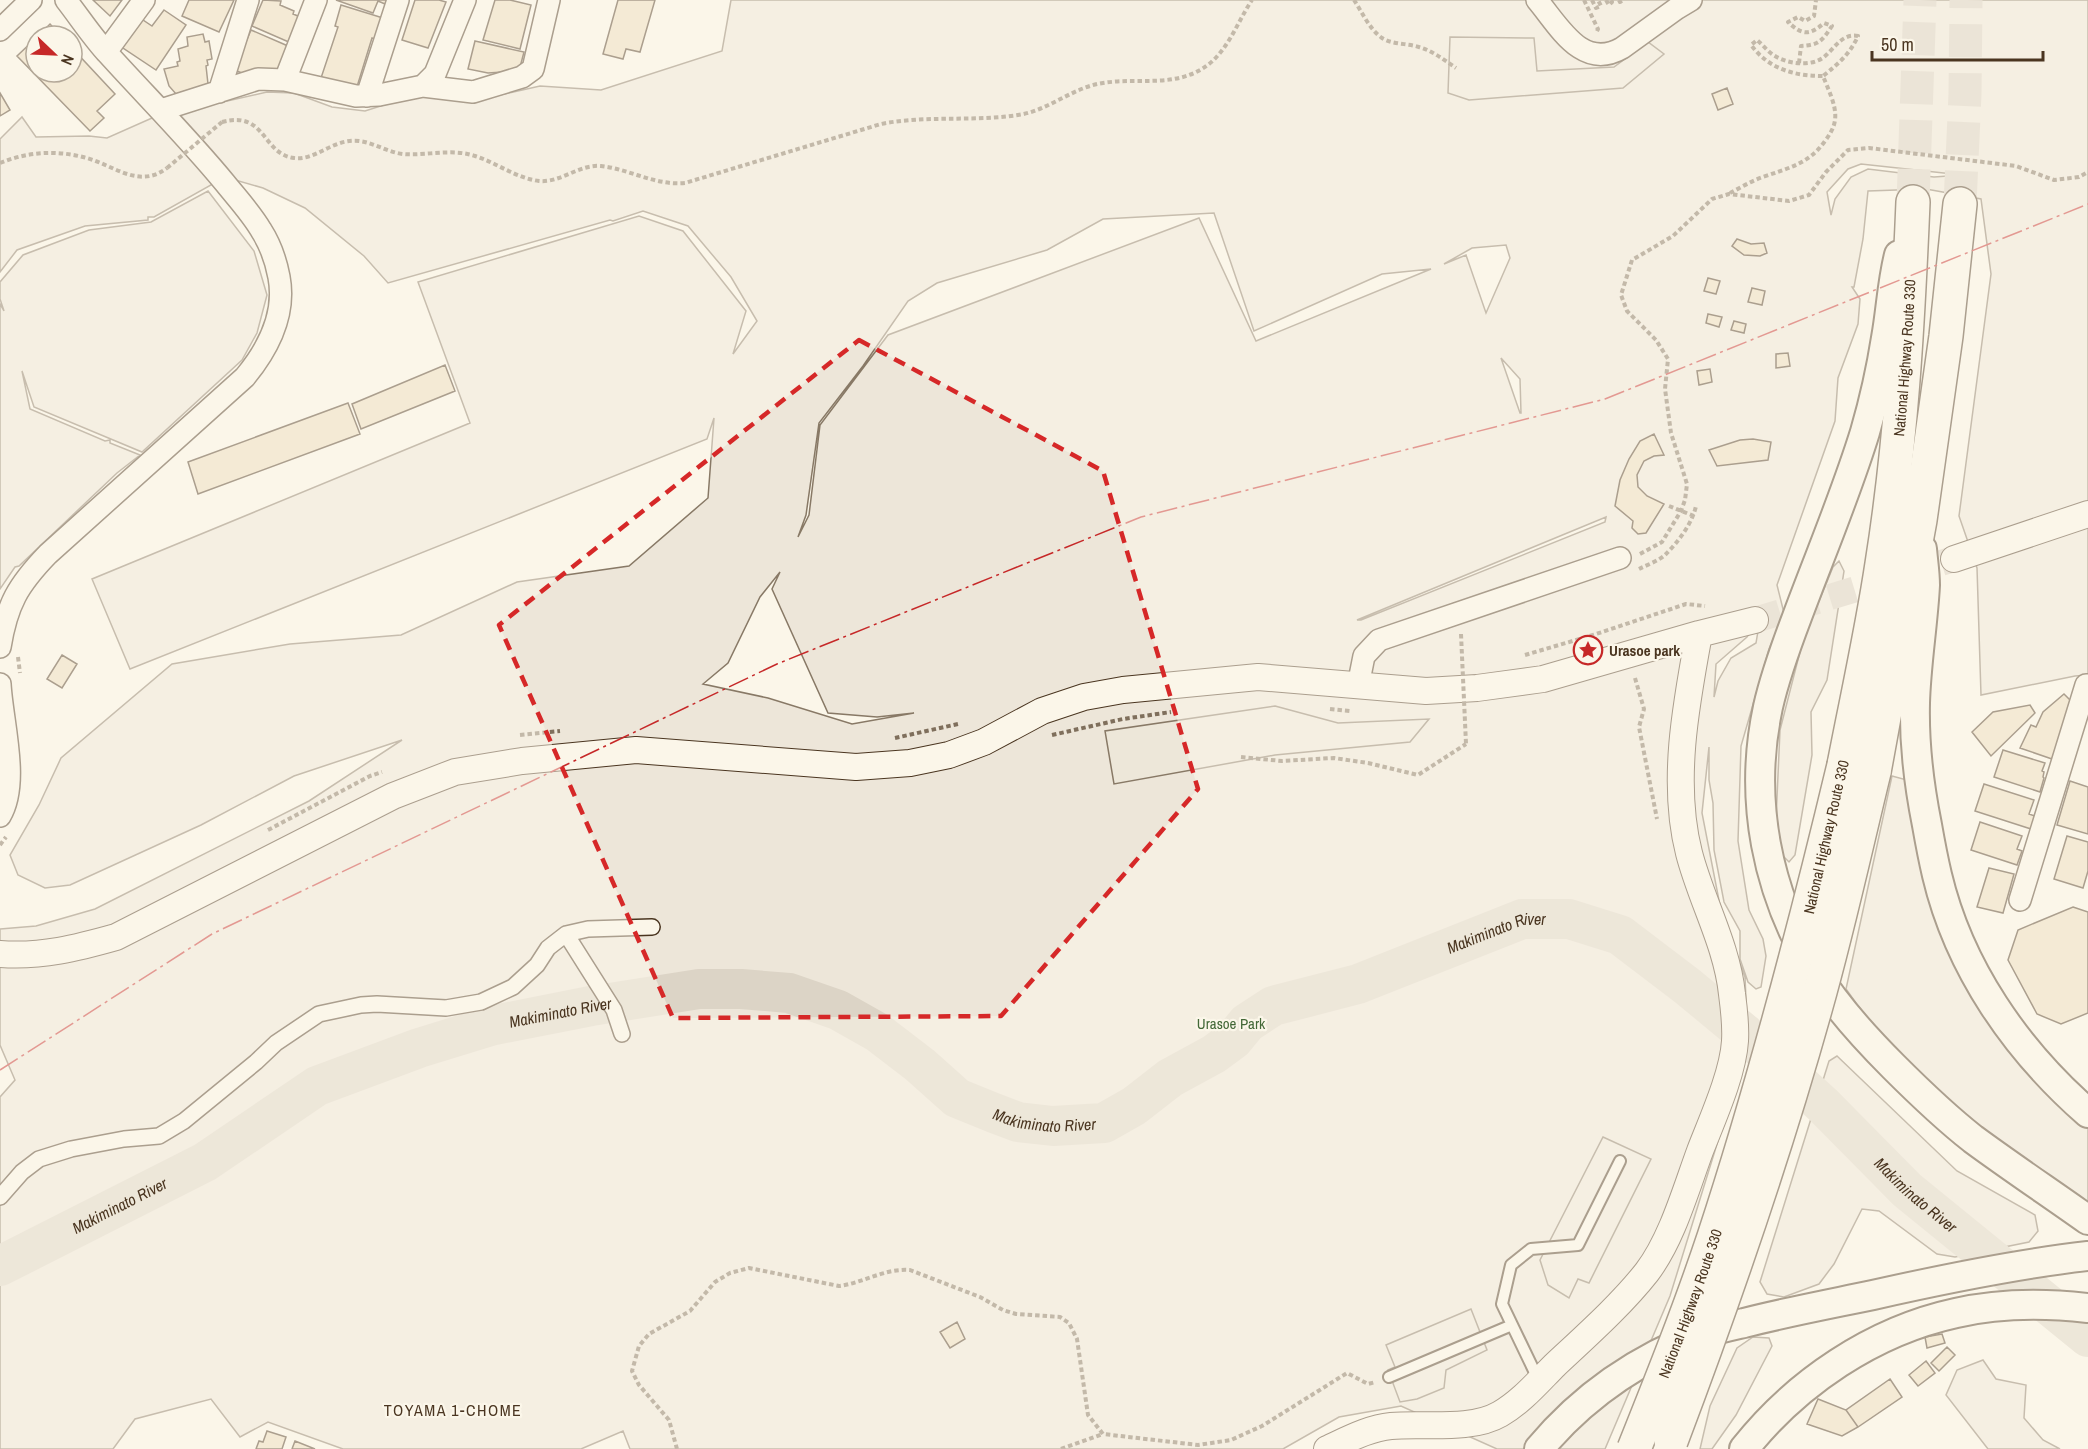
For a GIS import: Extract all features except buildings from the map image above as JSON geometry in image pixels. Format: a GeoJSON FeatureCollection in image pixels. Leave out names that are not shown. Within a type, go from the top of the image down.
{"type":"FeatureCollection","features":[{"type":"Feature","properties":{"kind":"highway","name":"National Highway Route 330"},"geometry":{"type":"LineString","coordinates":[[1669,1446],[1767,1173],[1832,950],[1859,768],[1893,482],[1905,361],[1913,202]]}},
{"type":"Feature","properties":{"kind":"highway","name":"National Highway Route 330"},"geometry":{"type":"LineString","coordinates":[[1634,1449],[1670,1359],[1714,1237],[1859,768],[1920,520],[1946,336],[1960,204]]}},
{"type":"Feature","properties":{"kind":"main road"},"geometry":{"type":"LineString","coordinates":[[1913,202],[1895,272],[1886,337],[1866,428],[1851,477],[1778,669],[1768,706],[1762,737],[1760,769],[1762,831],[1774,883],[1793,928],[1815,972],[1855,1025],[1914,1088],[1965,1132],[2088,1220]]}},
{"type":"Feature","properties":{"kind":"main road"},"geometry":{"type":"LineString","coordinates":[[1920,520],[1925,584],[1915,703],[1916,749],[1923,806],[1937,876],[1952,922],[1972,970],[1997,1011],[2045,1071],[2088,1113]]}},
{"type":"Feature","properties":{"kind":"main road"},"geometry":{"type":"LineString","coordinates":[[1542,1446],[1593,1396],[1617,1377],[1642,1362],[1706,1333],[1773,1316],[2041,1262],[2088,1256]]}},
{"type":"Feature","properties":{"kind":"main road"},"geometry":{"type":"LineString","coordinates":[[1744,1449],[1766,1422],[1821,1375],[1852,1355],[1919,1324],[1954,1313],[1984,1308],[2038,1304],[2088,1308]]}},
{"type":"Feature","properties":{"kind":"street"},"geometry":{"type":"LineString","coordinates":[[0,30],[31,0]]}},
{"type":"Feature","properties":{"kind":"street"},"geometry":{"type":"LineString","coordinates":[[0,647],[7,613],[22,582],[34,568],[245,377],[268,345],[280,303],[279,278],[273,254],[261,230],[212,168],[106,52],[66,0]]}},
{"type":"Feature","properties":{"kind":"street"},"geometry":{"type":"LineString","coordinates":[[106,52],[144,0]]}},
{"type":"Feature","properties":{"kind":"street"},"geometry":{"type":"LineString","coordinates":[[219,92],[248,0]]}},
{"type":"Feature","properties":{"kind":"street"},"geometry":{"type":"LineString","coordinates":[[285,80],[316,0]]}},
{"type":"Feature","properties":{"kind":"street"},"geometry":{"type":"LineString","coordinates":[[367,96],[398,0]]}},
{"type":"Feature","properties":{"kind":"street"},"geometry":{"type":"LineString","coordinates":[[423,86],[435,74],[465,0]]}},
{"type":"Feature","properties":{"kind":"street"},"geometry":{"type":"LineString","coordinates":[[161,110],[258,79],[285,80],[336,93],[367,96],[423,86],[473,92],[522,77],[533,69],[549,0]]}},
{"type":"Feature","properties":{"kind":"street"},"geometry":{"type":"LineString","coordinates":[[1537,0],[1573,42],[1585,52],[1602,56],[1622,48],[1691,0]]}},
{"type":"Feature","properties":{"kind":"street"},"geometry":{"type":"LineString","coordinates":[[1954,559],[2088,514]]}},
{"type":"Feature","properties":{"kind":"street"},"geometry":{"type":"LineString","coordinates":[[1359,698],[1364,656],[1379,640],[1620,558]]}},
{"type":"Feature","properties":{"kind":"street"},"geometry":{"type":"LineString","coordinates":[[0,954],[68,951],[116,937],[393,796],[455,772],[522,761],[636,750],[856,767],[909,763],[948,755],[984,742],[1042,711],[1084,697],[1123,690],[1258,677],[1359,698],[1478,688],[1543,679],[1755,620]]}},
{"type":"Feature","properties":{"kind":"street"},"geometry":{"type":"LineString","coordinates":[[1327,1449],[1355,1436],[1389,1426],[1482,1422],[1501,1414],[1601,1321],[1648,1271],[1668,1236],[1714,1114],[1728,1073],[1735,1042],[1732,992],[1722,948],[1689,852],[1681,797],[1687,698],[1699,634]]}},
{"type":"Feature","properties":{"kind":"street"},"geometry":{"type":"LineString","coordinates":[[0,684],[9,779],[6,802],[0,816]]}},
{"type":"Feature","properties":{"kind":"street"},"geometry":{"type":"LineString","coordinates":[[2020,900],[2086,685],[2088,685]]}},
{"type":"Feature","properties":{"kind":"street"},"geometry":{"type":"LineString","coordinates":[[0,1197],[22,1172],[39,1159],[71,1149],[124,1138],[159,1136],[184,1121],[276,1043],[320,1014],[360,1005],[446,1008],[481,1002],[513,987],[537,965],[548,948],[570,940],[588,929],[652,927]]}},
{"type":"Feature","properties":{"kind":"street"},"geometry":{"type":"LineString","coordinates":[[570,940],[614,1010],[622,1034]]}},
{"type":"Feature","properties":{"kind":"lane"},"geometry":{"type":"LineString","coordinates":[[1539,1381],[1502,1304],[1511,1265],[1531,1249],[1578,1245],[1620,1161]]}},
{"type":"Feature","properties":{"kind":"lane"},"geometry":{"type":"LineString","coordinates":[[1389,1377],[1512,1325]]}},
{"type":"Feature","properties":{"kind":"path"},"geometry":{"type":"LineString","coordinates":[[0,163],[24,155],[48,153],[83,157],[136,177],[154,176],[167,168],[222,122],[238,120],[252,124],[282,153],[290,157],[306,158],[336,143],[358,141],[401,154],[464,153],[541,181],[586,167],[599,166],[663,181],[686,183],[890,122],[1018,115],[1037,110],[1100,83],[1180,79],[1200,70],[1218,56],[1252,0]]}},
{"type":"Feature","properties":{"kind":"path"},"geometry":{"type":"LineString","coordinates":[[1354,0],[1382,38],[1430,51],[1456,68]]}},
{"type":"Feature","properties":{"kind":"path"},"geometry":{"type":"LineString","coordinates":[[1592,0],[1596,8],[1601,6],[1598,0]]}},
{"type":"Feature","properties":{"kind":"path"},"geometry":{"type":"LineString","coordinates":[[1606,0],[1608,5],[1612,2],[1611,0]]}},
{"type":"Feature","properties":{"kind":"path"},"geometry":{"type":"LineString","coordinates":[[1618,0],[1620,2],[1623,0]]}},
{"type":"Feature","properties":{"kind":"path"},"geometry":{"type":"LineString","coordinates":[[1799,63],[1801,46],[1814,45],[1823,40],[1832,26],[1824,23],[1814,32],[1803,33],[1797,31],[1788,22],[1797,17],[1804,21],[1814,16],[1816,0]]}},
{"type":"Feature","properties":{"kind":"path"},"geometry":{"type":"LineString","coordinates":[[1850,34],[1858,36],[1846,56],[1823,76],[1810,76],[1777,69],[1759,57],[1751,45],[1757,40],[1776,57],[1808,63],[1822,59],[1850,34]]}},
{"type":"Feature","properties":{"kind":"path"},"geometry":{"type":"LineString","coordinates":[[1620,558],[1641,554],[1662,542],[1681,511],[1687,484],[1671,433],[1665,389],[1668,359],[1656,340],[1627,311],[1621,295],[1632,260],[1673,236],[1712,199],[1729,194],[1760,177],[1802,163],[1814,154],[1832,131],[1836,119],[1834,105],[1823,76]]}},
{"type":"Feature","properties":{"kind":"path"},"geometry":{"type":"LineString","coordinates":[[1729,194],[1789,201],[1809,195],[1826,172],[1848,150],[1869,148],[2016,166],[2054,180],[2079,177],[2088,172]]}},
{"type":"Feature","properties":{"kind":"path"},"geometry":{"type":"LineString","coordinates":[[1670,506],[1694,516]]}},
{"type":"Feature","properties":{"kind":"path"},"geometry":{"type":"LineString","coordinates":[[1241,757],[1282,761],[1334,758],[1368,763],[1418,775],[1466,744],[1461,634]]}},
{"type":"Feature","properties":{"kind":"path"},"geometry":{"type":"LineString","coordinates":[[1634,673],[1644,709],[1639,727],[1658,826]]}},
{"type":"Feature","properties":{"kind":"path"},"geometry":{"type":"LineString","coordinates":[[1327,709],[1359,698]]}},
{"type":"Feature","properties":{"kind":"path"},"geometry":{"type":"LineString","coordinates":[[1454,707],[1475,704]]}},
{"type":"Feature","properties":{"kind":"path"},"geometry":{"type":"LineString","coordinates":[[1048,736],[1123,719],[1181,710]]}},
{"type":"Feature","properties":{"kind":"path"},"geometry":{"type":"LineString","coordinates":[[677,1449],[669,1420],[639,1385],[632,1371],[639,1346],[649,1334],[690,1311],[714,1282],[730,1272],[749,1268],[839,1287],[897,1269],[910,1270],[980,1297],[1009,1312],[1060,1317],[1069,1323],[1077,1339],[1088,1415],[1103,1434]]}},
{"type":"Feature","properties":{"kind":"path"},"geometry":{"type":"LineString","coordinates":[[1061,1449],[1103,1434],[1198,1445],[1231,1440],[1262,1426],[1347,1373],[1368,1384],[1389,1377]]}},
{"type":"Feature","properties":{"kind":"highlighted area"},"geometry":{"type":"Polygon","coordinates":[[[859,340],[1103,471],[1198,789],[1001,1016],[673,1018],[499,625],[859,340]]]}},
{"type":"Feature","properties":{"kind":"green space","name":"Urasoe Park"},"geometry":{"type":"Polygon","coordinates":[[[731,0],[2088,0],[2088,675],[1981,695],[1977,568],[1959,516],[1991,274],[1981,199],[1926,189],[1868,191],[1863,239],[1854,287],[1852,287],[1860,299],[1858,324],[1838,378],[1835,421],[1777,585],[1784,613],[1769,649],[1741,746],[1738,841],[1749,910],[1763,939],[1766,956],[1761,987],[1756,989],[1748,982],[1740,959],[1740,931],[1724,902],[1714,850],[1709,747],[1702,813],[1723,921],[1745,977],[1748,1044],[1670,1296],[1605,1449],[1497,1449],[1401,1406],[1339,1417],[1283,1449],[630,1449],[623,1431],[581,1449],[343,1449],[268,1422],[240,1437],[211,1399],[135,1419],[113,1449],[0,1449],[0,1097],[15,1080],[0,1045],[0,929],[36,926],[95,909],[309,801],[402,740],[294,776],[201,825],[70,885],[45,888],[18,875],[10,855],[39,805],[61,758],[172,664],[290,644],[401,635],[517,582],[629,566],[708,498],[714,418],[707,439],[130,669],[92,579],[470,423],[418,282],[639,216],[683,231],[746,311],[733,354],[757,321],[731,277],[688,226],[643,211],[388,283],[364,256],[305,208],[263,188],[225,177],[154,217],[148,217],[148,220],[85,226],[17,250],[0,272],[0,139],[22,117],[36,137],[107,138],[152,118],[267,92],[294,93],[332,107],[365,111],[409,97],[427,96],[469,102],[540,86],[601,90],[722,51],[731,0]],[[1861,164],[1848,169],[1827,192],[1831,215],[1835,199],[1851,177],[1868,169],[1934,177],[1962,175],[1861,164]],[[1214,213],[1103,219],[1047,250],[937,283],[908,301],[863,366],[819,423],[806,515],[798,537],[809,515],[820,425],[888,335],[1199,218],[1256,341],[1431,269],[1382,274],[1254,331],[1214,213]],[[1506,245],[1472,248],[1444,264],[1466,255],[1486,313],[1510,258],[1506,245]],[[1501,358],[1520,413],[1520,379],[1501,358]],[[1606,517],[1357,620],[1605,522],[1606,517]],[[780,572],[760,597],[728,663],[703,684],[768,698],[852,724],[914,713],[877,717],[828,713],[772,589],[780,572]],[[1760,619],[1747,637],[1716,664],[1714,697],[1718,681],[1731,658],[1756,643],[1760,619]]]}},
{"type":"Feature","properties":{"kind":"green space"},"geometry":{"type":"Polygon","coordinates":[[[208,191],[254,251],[267,295],[257,333],[242,360],[142,452],[34,407],[22,371],[30,409],[105,441],[110,440],[110,443],[140,455],[117,473],[19,566],[15,567],[0,589],[0,304],[4,311],[0,299],[0,282],[23,255],[89,230],[151,222],[208,191]]]}},
{"type":"Feature","properties":{"kind":"green space"},"geometry":{"type":"Polygon","coordinates":[[[1839,561],[1844,571],[1827,680],[1811,712],[1812,755],[1795,855],[1789,862],[1783,856],[1776,820],[1780,730],[1803,640],[1833,567],[1839,561]]]}},
{"type":"Feature","properties":{"kind":"green space"},"geometry":{"type":"Polygon","coordinates":[[[1892,776],[1907,780],[1924,871],[2077,1121],[2088,1129],[2088,1202],[1997,1140],[1955,1108],[1896,1051],[1846,989],[1892,776]]]}},
{"type":"Feature","properties":{"kind":"green space"},"geometry":{"type":"Polygon","coordinates":[[[1837,1056],[1957,1171],[2035,1215],[2038,1231],[2029,1242],[1955,1257],[1937,1254],[1879,1211],[1862,1209],[1834,1264],[1819,1284],[1784,1297],[1767,1294],[1760,1282],[1829,1061],[1837,1056]]]}},
{"type":"Feature","properties":{"kind":"green space"},"geometry":{"type":"Polygon","coordinates":[[[1753,1337],[1769,1338],[1772,1346],[1736,1415],[1712,1449],[1700,1449],[1710,1406],[1737,1348],[1753,1337]]]}},
{"type":"Feature","properties":{"kind":"green space"},"geometry":{"type":"Polygon","coordinates":[[[1983,1360],[1996,1379],[2026,1385],[2024,1418],[2043,1440],[2060,1449],[1988,1449],[1946,1395],[1957,1370],[1983,1360]]]}},
{"type":"Feature","properties":{"kind":"shaded area"},"geometry":{"type":"Polygon","coordinates":[[[1450,37],[1534,38],[1537,71],[1614,67],[1648,42],[1664,54],[1623,88],[1469,100],[1448,93],[1450,37]]]}},
{"type":"Feature","properties":{"kind":"shaded area"},"geometry":{"type":"Polygon","coordinates":[[[1275,706],[1338,723],[1429,719],[1410,742],[1275,755],[1114,784],[1105,731],[1275,706]]]}},
{"type":"Feature","properties":{"kind":"shaded area"},"geometry":{"type":"Polygon","coordinates":[[[1603,1137],[1651,1159],[1589,1283],[1578,1279],[1569,1298],[1548,1285],[1540,1260],[1603,1137]]]}},
{"type":"Feature","properties":{"kind":"shaded area"},"geometry":{"type":"Polygon","coordinates":[[[1471,1309],[1487,1350],[1446,1370],[1444,1388],[1417,1399],[1400,1402],[1388,1370],[1395,1367],[1386,1345],[1471,1309]]]}},
{"type":"Feature","properties":{"kind":"waterway","name":"Makiminato River"},"geometry":{"type":"LineString","coordinates":[[0,1266],[205,1162],[317,1086],[419,1048],[494,1025],[591,1006],[699,989],[741,989],[789,993],[838,1010],[877,1032],[920,1065],[957,1098],[1018,1122],[1053,1126],[1104,1123],[1134,1106],[1170,1078],[1214,1054],[1233,1040],[1247,1023],[1273,1006],[1358,984],[1522,919],[1569,919],[1620,935],[1687,986],[1745,1034],[1823,1105],[1907,1190],[2088,1337]]}},
{"type":"Feature","properties":{"kind":"tunnel"},"geometry":{"type":"LineString","coordinates":[[1913,202],[1920,0]]}},
{"type":"Feature","properties":{"kind":"tunnel"},"geometry":{"type":"LineString","coordinates":[[1960,204],[1966,0]]}},
{"type":"Feature","properties":{"kind":"tunnel"},"geometry":{"type":"LineString","coordinates":[[1755,620],[1954,559]]}},
{"type":"Feature","properties":{"kind":"power"},"geometry":{"type":"LineString","coordinates":[[0,1070],[212,934],[777,664],[1141,517],[1605,399],[2088,204]]}},
{"type":"Feature","properties":{"kind":"place","name":"Urasoe park"},"geometry":{"type":"Point","coordinates":[1588,650]}},
{"type":"Feature","properties":{"kind":"district","name":"TOYAMA 1-CHOME"},"geometry":{"type":"Point","coordinates":[453,1410]}}]}
